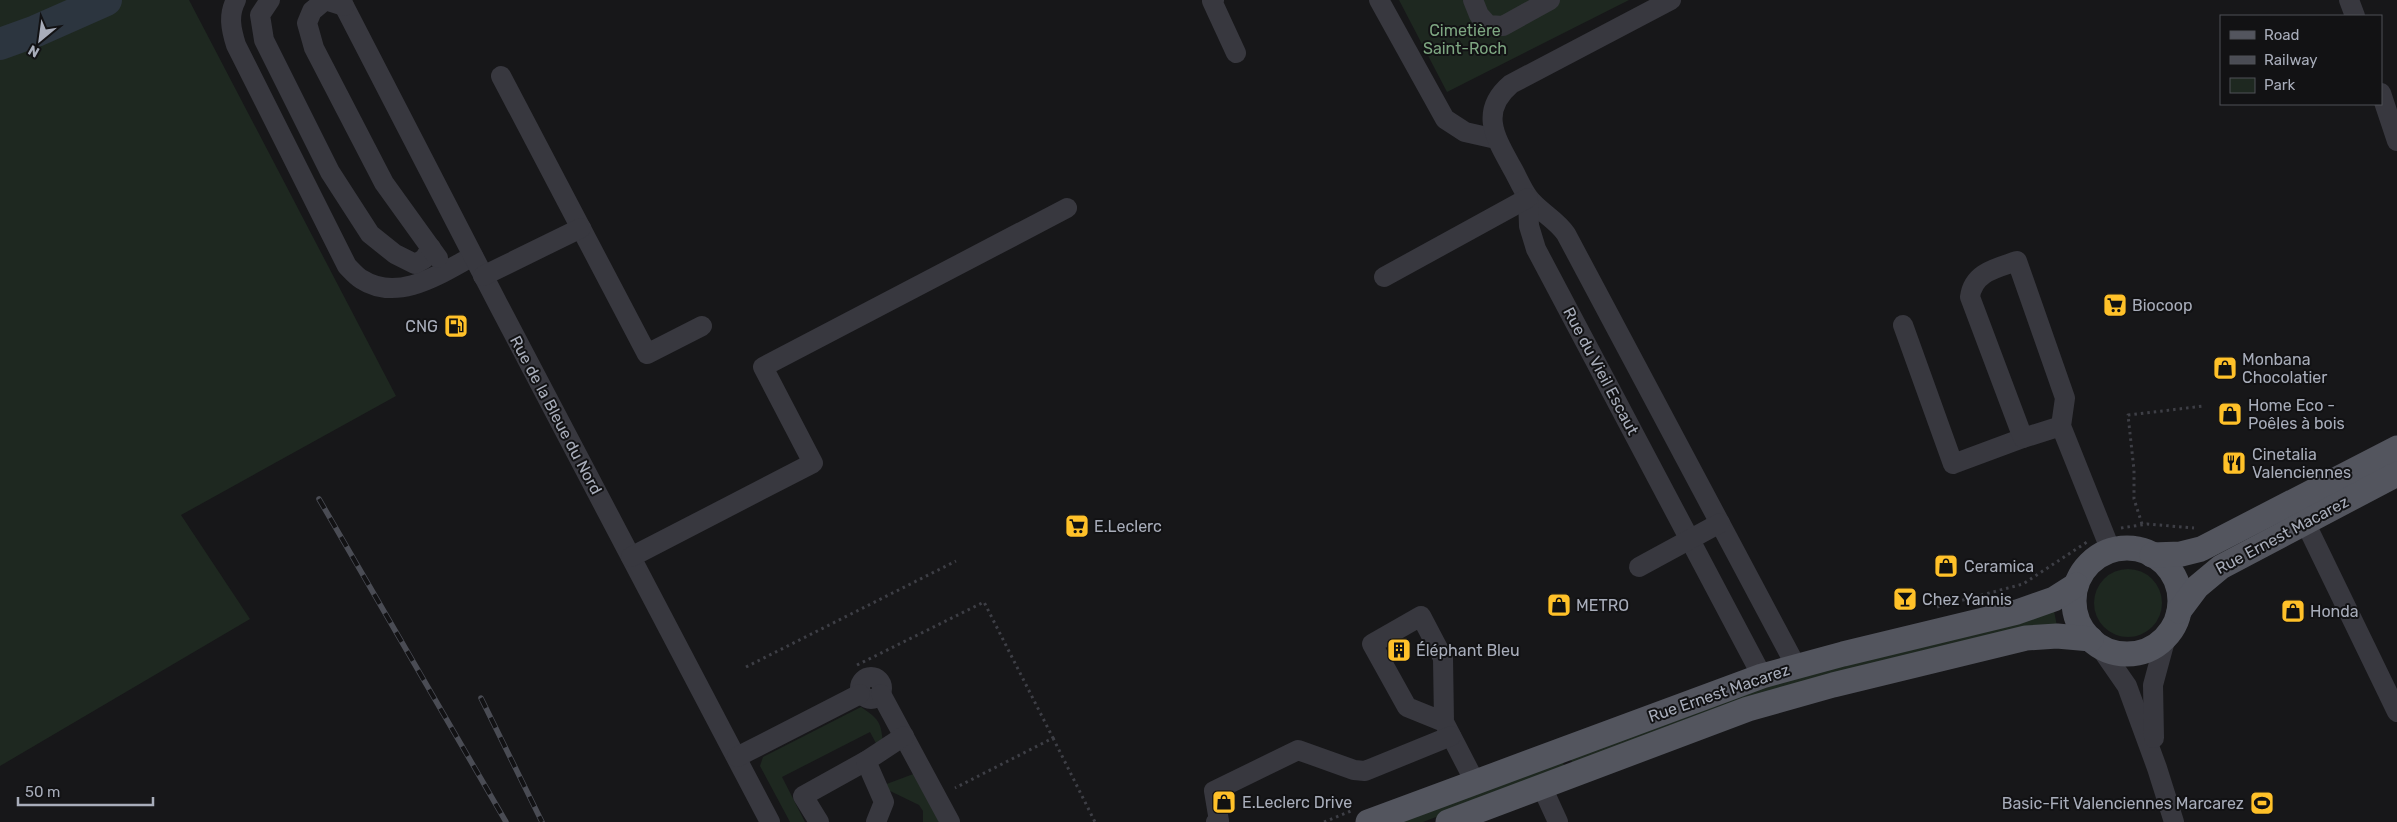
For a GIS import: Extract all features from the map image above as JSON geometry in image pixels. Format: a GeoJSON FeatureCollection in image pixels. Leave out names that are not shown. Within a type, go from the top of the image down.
{"type":"FeatureCollection","features":[{"type":"Feature","properties":{"kind":"main road","name":"Rue Ernest Macarez"},"geometry":{"type":"LineString","coordinates":[[2152,555],[2181,554],[2201,549],[2397,448]]}},
{"type":"Feature","properties":{"kind":"main road","name":"Rue Ernest Macarez"},"geometry":{"type":"LineString","coordinates":[[1448,822],[1748,709],[1812,690],[2026,638],[2057,636],[2095,643],[2117,653],[2135,653],[2152,648],[2166,637],[2179,611],[2204,579],[2221,567],[2397,474]]}},
{"type":"Feature","properties":{"kind":"main road","name":"Rue Ernest Macarez"},"geometry":{"type":"LineString","coordinates":[[2095,643],[2080,625],[2075,614],[2076,585],[2088,565],[2111,550],[2129,548],[2152,555],[2162,562],[2173,576],[2179,593],[2179,611]]}},
{"type":"Feature","properties":{"kind":"main road","name":"Rue Ernest Macarez"},"geometry":{"type":"LineString","coordinates":[[1368,822],[1762,676],[2017,612],[2054,599],[2076,585]]}},
{"type":"Feature","properties":{"kind":"street"},"geometry":{"type":"LineString","coordinates":[[236,0],[231,10],[231,30],[236,45],[347,266],[361,279],[379,286],[402,288],[420,283],[473,256]]}},
{"type":"Feature","properties":{"kind":"street"},"geometry":{"type":"LineString","coordinates":[[270,0],[260,15],[264,40],[330,172],[370,234],[395,254],[415,264],[424,260],[431,248]]}},
{"type":"Feature","properties":{"kind":"street"},"geometry":{"type":"LineString","coordinates":[[344,2],[325,0],[312,11],[307,22],[314,48],[384,183],[447,270]]}},
{"type":"Feature","properties":{"kind":"street"},"geometry":{"type":"LineString","coordinates":[[1213,0],[1236,53]]}},
{"type":"Feature","properties":{"kind":"street"},"geometry":{"type":"LineString","coordinates":[[1379,0],[1445,119],[1465,132],[1496,139]]}},
{"type":"Feature","properties":{"kind":"street"},"geometry":{"type":"LineString","coordinates":[[1473,0],[1479,15],[1488,25],[1503,26],[1550,0]]}},
{"type":"Feature","properties":{"kind":"street","name":"Rue du Vieil Escaut"},"geometry":{"type":"LineString","coordinates":[[1671,0],[1640,7],[1506,89],[1493,112],[1492,125],[1496,139],[1528,198],[1556,221],[1566,234],[1796,666]]}},
{"type":"Feature","properties":{"kind":"street"},"geometry":{"type":"LineString","coordinates":[[2350,0],[2355,15]]}},
{"type":"Feature","properties":{"kind":"street","name":"Rue de la Bleue du Nord"},"geometry":{"type":"LineString","coordinates":[[344,2],[483,276],[770,822]]}},
{"type":"Feature","properties":{"kind":"street"},"geometry":{"type":"LineString","coordinates":[[501,76],[647,354],[702,326]]}},
{"type":"Feature","properties":{"kind":"street"},"geometry":{"type":"LineString","coordinates":[[2382,96],[2397,142]]}},
{"type":"Feature","properties":{"kind":"street"},"geometry":{"type":"LineString","coordinates":[[1384,277],[1528,198]]}},
{"type":"Feature","properties":{"kind":"street","name":"Rue du Vieil Escaut"},"geometry":{"type":"LineString","coordinates":[[1528,198],[1529,226],[1536,249],[1762,676]]}},
{"type":"Feature","properties":{"kind":"street"},"geometry":{"type":"LineString","coordinates":[[631,557],[812,462],[763,368],[1067,208]]}},
{"type":"Feature","properties":{"kind":"street"},"geometry":{"type":"LineString","coordinates":[[483,276],[581,228]]}},
{"type":"Feature","properties":{"kind":"street"},"geometry":{"type":"LineString","coordinates":[[2023,438],[1970,297],[1973,285],[1980,276],[2017,261],[2065,398],[2061,426],[2111,550]]}},
{"type":"Feature","properties":{"kind":"street"},"geometry":{"type":"LineString","coordinates":[[1903,325],[1953,464],[2061,426]]}},
{"type":"Feature","properties":{"kind":"street"},"geometry":{"type":"LineString","coordinates":[[2305,522],[2397,712]]}},
{"type":"Feature","properties":{"kind":"street"},"geometry":{"type":"LineString","coordinates":[[1639,566],[1720,523]]}},
{"type":"Feature","properties":{"kind":"street"},"geometry":{"type":"LineString","coordinates":[[1447,729],[1407,707],[1372,644],[1421,616],[1443,658],[1447,729],[1475,782]]}},
{"type":"Feature","properties":{"kind":"street"},"geometry":{"type":"LineString","coordinates":[[2157,768],[2152,717],[2152,686],[2166,637]]}},
{"type":"Feature","properties":{"kind":"street"},"geometry":{"type":"LineString","coordinates":[[2095,643],[2127,686],[2157,768],[2174,822]]}},
{"type":"Feature","properties":{"kind":"street"},"geometry":{"type":"LineString","coordinates":[[737,757],[860,694],[871,700],[881,694],[950,822]]}},
{"type":"Feature","properties":{"kind":"street"},"geometry":{"type":"LineString","coordinates":[[1216,822],[1219,820],[1214,791],[1298,750],[1354,770],[1365,771],[1447,729]]}},
{"type":"Feature","properties":{"kind":"street"},"geometry":{"type":"LineString","coordinates":[[819,822],[803,796],[866,762],[904,736]]}},
{"type":"Feature","properties":{"kind":"street"},"geometry":{"type":"LineString","coordinates":[[866,762],[884,802],[876,822]]}},
{"type":"Feature","properties":{"kind":"street"},"geometry":{"type":"LineString","coordinates":[[1542,787],[1558,822]]}},
{"type":"Feature","properties":{"kind":"path"},"geometry":{"type":"LineString","coordinates":[[2142,524],[2134,499],[2134,470],[2128,415],[2204,406]]}},
{"type":"Feature","properties":{"kind":"path"},"geometry":{"type":"LineString","coordinates":[[746,667],[956,561]]}},
{"type":"Feature","properties":{"kind":"path"},"geometry":{"type":"LineString","coordinates":[[857,665],[984,602],[1095,822]]}},
{"type":"Feature","properties":{"kind":"path"},"geometry":{"type":"LineString","coordinates":[[955,788],[1053,738]]}},
{"type":"Feature","properties":{"kind":"green space"},"geometry":{"type":"Polygon","coordinates":[[[0,0],[189,0],[396,396],[181,515],[250,619],[0,766],[0,0]]]}},
{"type":"Feature","properties":{"kind":"green space","name":"Cimetière Saint-Roch"},"geometry":{"type":"Polygon","coordinates":[[[1399,0],[1629,0],[1447,92],[1399,0]]]}},
{"type":"Feature","properties":{"kind":"green space"},"geometry":{"type":"Polygon","coordinates":[[[2128,569],[2141,571],[2152,579],[2160,590],[2162,603],[2160,616],[2152,627],[2141,635],[2128,637],[2115,635],[2104,627],[2096,616],[2094,603],[2096,590],[2104,579],[2115,571],[2128,569]]]}},
{"type":"Feature","properties":{"kind":"green space"},"geometry":{"type":"Polygon","coordinates":[[[2054,611],[2057,626],[1573,764],[1569,757],[1734,693],[2054,611]]]}},
{"type":"Feature","properties":{"kind":"green space"},"geometry":{"type":"Polygon","coordinates":[[[861,707],[878,722],[883,743],[878,747],[870,732],[782,777],[805,822],[790,822],[760,766],[763,757],[861,707]]]}},
{"type":"Feature","properties":{"kind":"green space"},"geometry":{"type":"Polygon","coordinates":[[[1562,759],[1565,768],[1423,822],[1395,822],[1562,759]]]}},
{"type":"Feature","properties":{"kind":"green space"},"geometry":{"type":"Polygon","coordinates":[[[916,773],[939,822],[923,822],[923,811],[919,805],[886,789],[884,785],[916,773]]]}},
{"type":"Feature","properties":{"kind":"waterway"},"geometry":{"type":"LineString","coordinates":[[0,44],[36,31],[106,0]]}},
{"type":"Feature","properties":{"kind":"railway"},"geometry":{"type":"LineString","coordinates":[[319,499],[506,822]]}},
{"type":"Feature","properties":{"kind":"railway"},"geometry":{"type":"LineString","coordinates":[[481,698],[542,822]]}},
{"type":"Feature","properties":{"kind":"place","name":"Biocoop"},"geometry":{"type":"Point","coordinates":[2115,305]}},
{"type":"Feature","properties":{"kind":"place","name":"CNG"},"geometry":{"type":"Point","coordinates":[456,326]}},
{"type":"Feature","properties":{"kind":"place","name":"Monbana Chocolatier"},"geometry":{"type":"Point","coordinates":[2225,368]}},
{"type":"Feature","properties":{"kind":"place","name":"Home Eco - Poêles à bois"},"geometry":{"type":"Point","coordinates":[2230,414]}},
{"type":"Feature","properties":{"kind":"place","name":"Cinetalia Valenciennes"},"geometry":{"type":"Point","coordinates":[2234,463]}},
{"type":"Feature","properties":{"kind":"place","name":"E.Leclerc"},"geometry":{"type":"Point","coordinates":[1077,526]}},
{"type":"Feature","properties":{"kind":"place","name":"Ceramica"},"geometry":{"type":"Point","coordinates":[1946,566]}},
{"type":"Feature","properties":{"kind":"place","name":"Chez Yannis"},"geometry":{"type":"Point","coordinates":[1905,599]}},
{"type":"Feature","properties":{"kind":"place","name":"METRO"},"geometry":{"type":"Point","coordinates":[1559,605]}},
{"type":"Feature","properties":{"kind":"place","name":"Honda"},"geometry":{"type":"Point","coordinates":[2293,611]}},
{"type":"Feature","properties":{"kind":"place","name":"Éléphant Bleu"},"geometry":{"type":"Point","coordinates":[1399,650]}},
{"type":"Feature","properties":{"kind":"place","name":"E.Leclerc Drive"},"geometry":{"type":"Point","coordinates":[1224,802]}},
{"type":"Feature","properties":{"kind":"place","name":"Basic-Fit Valenciennes Marcarez"},"geometry":{"type":"Point","coordinates":[2262,803]}}]}
